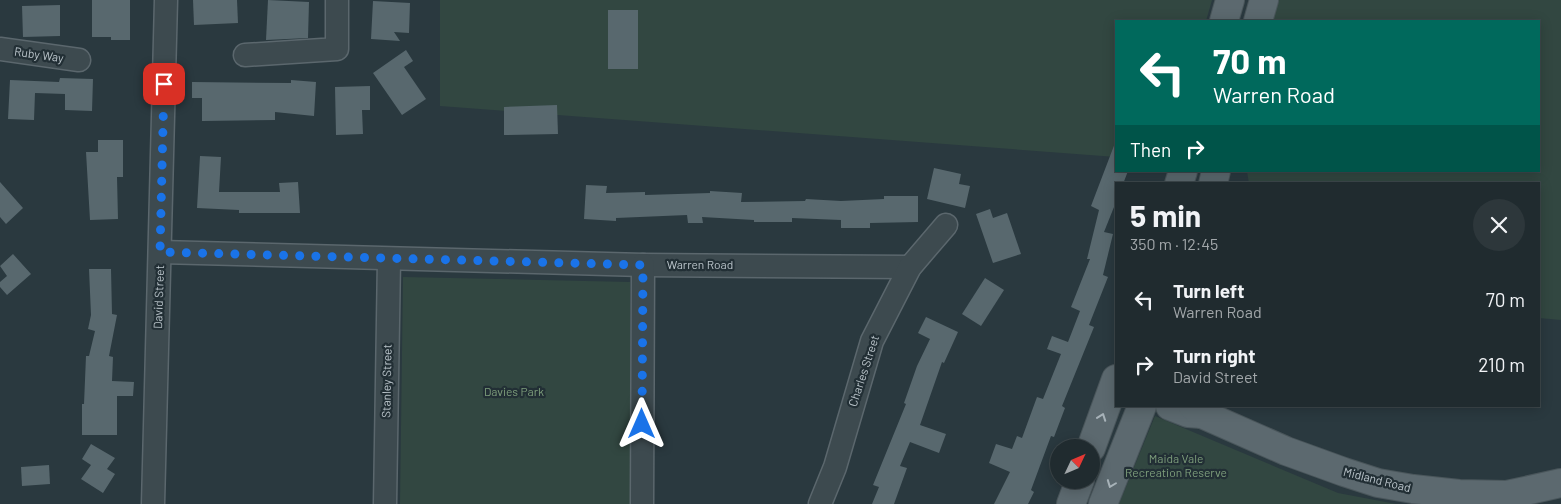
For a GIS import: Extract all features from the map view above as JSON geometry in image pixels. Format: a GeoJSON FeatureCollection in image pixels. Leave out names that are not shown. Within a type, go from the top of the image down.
{"type":"FeatureCollection","features":[{"type":"Feature","properties":{"kind":"main road"},"geometry":{"type":"LineString","coordinates":[[1224,20],[1230,0]]}},
{"type":"Feature","properties":{"kind":"main road"},"geometry":{"type":"LineString","coordinates":[[1258,20],[1264,0]]}},
{"type":"Feature","properties":{"kind":"main road"},"geometry":{"type":"LineString","coordinates":[[1094,439],[1115,384]]}},
{"type":"Feature","properties":{"kind":"main road"},"geometry":{"type":"LineString","coordinates":[[1104,504],[1142,407]]}},
{"type":"Feature","properties":{"kind":"main road","name":"Midland Road"},"geometry":{"type":"LineString","coordinates":[[1173,407],[1188,413],[1198,410],[1286,451],[1344,472],[1378,482],[1413,489],[1458,494],[1508,495],[1561,483]]}},
{"type":"Feature","properties":{"kind":"main road"},"geometry":{"type":"LineString","coordinates":[[1071,504],[1077,489]]}},
{"type":"Feature","properties":{"kind":"street","name":"David Street"},"geometry":{"type":"LineString","coordinates":[[154,504],[166,0]]}},
{"type":"Feature","properties":{"kind":"street"},"geometry":{"type":"LineString","coordinates":[[245,55],[337,49],[337,0]]}},
{"type":"Feature","properties":{"kind":"street","name":"Ruby Way"},"geometry":{"type":"LineString","coordinates":[[0,49],[79,60]]}},
{"type":"Feature","properties":{"kind":"street","name":"Charles Street"},"geometry":{"type":"LineString","coordinates":[[820,504],[834,467],[872,341],[910,267],[946,225]]}},
{"type":"Feature","properties":{"kind":"street","name":"Warren Road"},"geometry":{"type":"LineString","coordinates":[[160,252],[643,265],[910,267]]}},
{"type":"Feature","properties":{"kind":"street","name":"Stanley Street"},"geometry":{"type":"LineString","coordinates":[[385,504],[389,259]]}},
{"type":"Feature","properties":{"kind":"street"},"geometry":{"type":"LineString","coordinates":[[642,504],[643,265]]}},
{"type":"Feature","properties":{"kind":"green space"},"geometry":{"type":"Polygon","coordinates":[[[440,0],[1212,0],[1206,20],[1115,20],[1115,157],[440,106],[440,0]]]}},
{"type":"Feature","properties":{"kind":"green space"},"geometry":{"type":"Polygon","coordinates":[[[1276,0],[1561,0],[1561,320],[1540,318],[1540,182],[1249,182],[1247,172],[1540,172],[1540,20],[1270,20],[1276,0]]]}},
{"type":"Feature","properties":{"kind":"green space","name":"Davies Park"},"geometry":{"type":"Polygon","coordinates":[[[403,277],[630,282],[631,504],[400,504],[403,277]]]}},
{"type":"Feature","properties":{"kind":"green space","name":"Maida Vale Recreation Reserve"},"geometry":{"type":"Polygon","coordinates":[[[1155,416],[1338,493],[1396,504],[1119,504],[1155,416]]]}},
{"type":"Feature","properties":{"kind":"building"},"geometry":{"type":"Polygon","coordinates":[[[92,0],[130,0],[130,40],[92,37],[92,0]]]}},
{"type":"Feature","properties":{"kind":"building"},"geometry":{"type":"Polygon","coordinates":[[[193,0],[237,0],[238,23],[194,25],[193,0]]]}},
{"type":"Feature","properties":{"kind":"building"},"geometry":{"type":"Polygon","coordinates":[[[268,0],[309,2],[308,38],[266,40],[268,0]]]}},
{"type":"Feature","properties":{"kind":"building"},"geometry":{"type":"Polygon","coordinates":[[[373,1],[410,3],[409,33],[394,32],[400,41],[371,39],[373,1]]]}},
{"type":"Feature","properties":{"kind":"building"},"geometry":{"type":"Polygon","coordinates":[[[60,5],[60,36],[23,37],[22,6],[60,5]]]}},
{"type":"Feature","properties":{"kind":"building"},"geometry":{"type":"Polygon","coordinates":[[[608,10],[638,10],[638,69],[608,69],[608,10]]]}},
{"type":"Feature","properties":{"kind":"building"},"geometry":{"type":"Polygon","coordinates":[[[406,50],[413,61],[404,67],[426,99],[402,115],[373,73],[406,50]]]}},
{"type":"Feature","properties":{"kind":"building"},"geometry":{"type":"Polygon","coordinates":[[[60,78],[93,79],[92,111],[65,110],[65,94],[35,93],[34,120],[8,119],[10,80],[59,82],[60,78]]]}},
{"type":"Feature","properties":{"kind":"building"},"geometry":{"type":"Polygon","coordinates":[[[291,80],[316,82],[314,116],[275,112],[275,120],[202,121],[202,98],[192,98],[192,82],[291,83],[291,80]]]}},
{"type":"Feature","properties":{"kind":"building"},"geometry":{"type":"Polygon","coordinates":[[[370,86],[370,110],[362,110],[363,134],[336,135],[335,87],[370,86]]]}},
{"type":"Feature","properties":{"kind":"building"},"geometry":{"type":"Polygon","coordinates":[[[557,105],[558,134],[504,135],[504,107],[557,105]]]}},
{"type":"Feature","properties":{"kind":"building"},"geometry":{"type":"Polygon","coordinates":[[[98,140],[123,140],[123,177],[117,177],[118,219],[90,220],[86,152],[98,152],[98,140]]]}},
{"type":"Feature","properties":{"kind":"building"},"geometry":{"type":"Polygon","coordinates":[[[1115,143],[1115,172],[1128,172],[1124,182],[1115,182],[1115,204],[1104,232],[1113,234],[1103,275],[1108,277],[1089,325],[1094,327],[1062,406],[1065,408],[1054,437],[1051,436],[1031,490],[1034,492],[1028,504],[994,504],[1010,472],[989,463],[996,444],[1012,449],[1017,436],[1022,438],[1037,397],[1043,399],[1061,354],[1047,349],[1052,336],[1068,342],[1080,311],[1071,307],[1090,259],[1087,259],[1099,210],[1091,206],[1115,143]]]}},
{"type":"Feature","properties":{"kind":"building"},"geometry":{"type":"Polygon","coordinates":[[[200,156],[221,157],[219,192],[280,192],[279,183],[298,182],[300,213],[239,213],[239,210],[197,208],[200,156]]]}},
{"type":"Feature","properties":{"kind":"building"},"geometry":{"type":"Polygon","coordinates":[[[934,168],[961,174],[959,184],[970,186],[965,208],[927,199],[934,168]]]}},
{"type":"Feature","properties":{"kind":"building"},"geometry":{"type":"Polygon","coordinates":[[[0,182],[23,208],[6,224],[0,217],[0,182]]]}},
{"type":"Feature","properties":{"kind":"building"},"geometry":{"type":"Polygon","coordinates":[[[586,185],[607,186],[606,193],[645,192],[645,195],[710,193],[710,191],[742,193],[741,202],[805,201],[806,199],[841,201],[884,199],[884,196],[918,196],[918,222],[870,223],[870,228],[841,228],[841,220],[792,218],[792,222],[754,222],[754,220],[702,217],[703,223],[688,223],[687,215],[616,218],[616,221],[584,219],[586,185]]]}},
{"type":"Feature","properties":{"kind":"building"},"geometry":{"type":"Polygon","coordinates":[[[990,209],[993,218],[1007,213],[1021,254],[993,263],[976,214],[990,209]]]}},
{"type":"Feature","properties":{"kind":"building"},"geometry":{"type":"Polygon","coordinates":[[[13,254],[31,274],[7,295],[0,287],[0,282],[7,276],[0,266],[13,254]]]}},
{"type":"Feature","properties":{"kind":"building"},"geometry":{"type":"Polygon","coordinates":[[[89,269],[111,269],[112,314],[117,315],[109,356],[113,357],[112,381],[134,382],[133,396],[117,396],[117,435],[82,435],[82,404],[84,404],[86,356],[89,356],[95,331],[88,329],[91,315],[89,269]]]}},
{"type":"Feature","properties":{"kind":"building"},"geometry":{"type":"Polygon","coordinates":[[[985,278],[1004,290],[981,326],[962,314],[985,278]]]}},
{"type":"Feature","properties":{"kind":"building"},"geometry":{"type":"Polygon","coordinates":[[[926,317],[958,332],[944,363],[942,362],[920,425],[946,434],[939,453],[910,442],[900,466],[907,468],[894,504],[872,504],[879,487],[873,485],[906,404],[904,403],[917,366],[930,339],[918,333],[926,317]]]}},
{"type":"Feature","properties":{"kind":"building"},"geometry":{"type":"Polygon","coordinates":[[[91,444],[115,458],[107,469],[115,474],[103,493],[81,479],[91,465],[82,459],[91,444]]]}},
{"type":"Feature","properties":{"kind":"building"},"geometry":{"type":"Polygon","coordinates":[[[49,465],[50,484],[22,486],[21,467],[49,465]]]}},
{"type":"Feature","properties":{"kind":"route"},"geometry":{"type":"LineString","coordinates":[[164,84],[160,252],[643,265],[642,424]]}}]}
